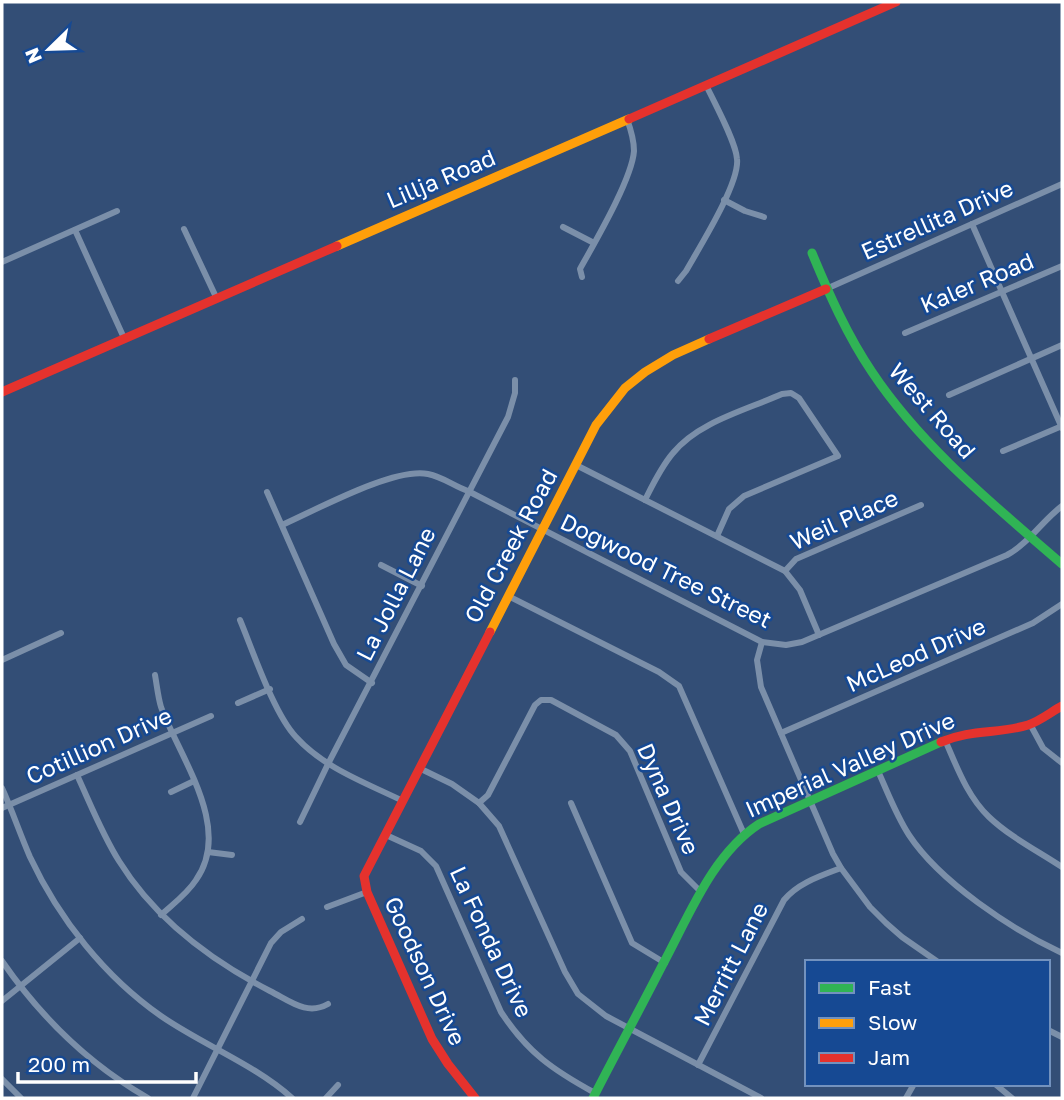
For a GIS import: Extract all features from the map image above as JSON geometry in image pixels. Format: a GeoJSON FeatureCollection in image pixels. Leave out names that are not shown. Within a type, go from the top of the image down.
{"type":"FeatureCollection","features":[{"type":"Feature","properties":{"kind":"street","name":"Lillja Road"},"geometry":{"type":"LineString","coordinates":[[2,392],[896,2]]}},
{"type":"Feature","properties":{"kind":"street"},"geometry":{"type":"LineString","coordinates":[[678,281],[686,271],[736,176],[738,161],[706,85]]}},
{"type":"Feature","properties":{"kind":"street"},"geometry":{"type":"LineString","coordinates":[[582,278],[580,269],[632,162],[633,137],[627,119]]}},
{"type":"Feature","properties":{"kind":"street","name":"Estrellita Drive"},"geometry":{"type":"LineString","coordinates":[[826,289],[1062,184]]}},
{"type":"Feature","properties":{"kind":"street"},"geometry":{"type":"LineString","coordinates":[[724,200],[744,211],[764,217]]}},
{"type":"Feature","properties":{"kind":"street"},"geometry":{"type":"LineString","coordinates":[[2,262],[117,211]]}},
{"type":"Feature","properties":{"kind":"street"},"geometry":{"type":"LineString","coordinates":[[972,224],[1062,427],[1003,451]]}},
{"type":"Feature","properties":{"kind":"street"},"geometry":{"type":"LineString","coordinates":[[563,227],[594,243]]}},
{"type":"Feature","properties":{"kind":"street"},"geometry":{"type":"LineString","coordinates":[[184,229],[216,297]]}},
{"type":"Feature","properties":{"kind":"street"},"geometry":{"type":"LineString","coordinates":[[75,230],[124,338]]}},
{"type":"Feature","properties":{"kind":"street","name":"West Road"},"geometry":{"type":"LineString","coordinates":[[812,253],[826,289],[866,363],[902,413],[944,459],[1062,564]]}},
{"type":"Feature","properties":{"kind":"street","name":"Kaler Road"},"geometry":{"type":"LineString","coordinates":[[905,333],[1062,266]]}},
{"type":"Feature","properties":{"kind":"street","name":"Old Creek Road"},"geometry":{"type":"LineString","coordinates":[[367,892],[364,876],[596,425],[625,388],[673,355],[826,289]]}},
{"type":"Feature","properties":{"kind":"street"},"geometry":{"type":"LineString","coordinates":[[949,395],[1062,345]]}},
{"type":"Feature","properties":{"kind":"street","name":"La Jolla Lane"},"geometry":{"type":"LineString","coordinates":[[300,822],[512,407],[515,380]]}},
{"type":"Feature","properties":{"kind":"street"},"geometry":{"type":"LineString","coordinates":[[645,500],[667,461],[699,430],[782,394],[791,393],[799,398],[838,456],[744,496],[729,509],[717,536]]}},
{"type":"Feature","properties":{"kind":"street"},"geometry":{"type":"LineString","coordinates":[[576,465],[785,571],[800,590],[819,635]]}},
{"type":"Feature","properties":{"kind":"street","name":"Dogwood Tree Street"},"geometry":{"type":"LineString","coordinates":[[282,525],[392,477],[414,472],[429,474],[468,491],[762,642],[786,645],[802,642],[1007,555],[1062,506]]}},
{"type":"Feature","properties":{"kind":"street"},"geometry":{"type":"LineString","coordinates":[[267,492],[346,665],[372,683]]}},
{"type":"Feature","properties":{"kind":"street","name":"Weil Place"},"geometry":{"type":"LineString","coordinates":[[785,571],[796,559],[921,505]]}},
{"type":"Feature","properties":{"kind":"street"},"geometry":{"type":"LineString","coordinates":[[381,565],[422,586]]}},
{"type":"Feature","properties":{"kind":"street"},"geometry":{"type":"LineString","coordinates":[[508,596],[659,672],[679,686],[744,834]]}},
{"type":"Feature","properties":{"kind":"street","name":"McLeod Drive"},"geometry":{"type":"LineString","coordinates":[[781,733],[1033,623],[1062,604]]}},
{"type":"Feature","properties":{"kind":"street"},"geometry":{"type":"LineString","coordinates":[[240,620],[284,720],[294,736],[328,764],[403,801]]}},
{"type":"Feature","properties":{"kind":"street"},"geometry":{"type":"LineString","coordinates":[[2,660],[61,634]]}},
{"type":"Feature","properties":{"kind":"street"},"geometry":{"type":"LineString","coordinates":[[762,642],[757,660],[761,687],[841,868],[886,923],[935,960]]}},
{"type":"Feature","properties":{"kind":"street"},"geometry":{"type":"LineString","coordinates":[[155,675],[160,705],[194,781],[210,825],[208,852],[196,880],[161,915]]}},
{"type":"Feature","properties":{"kind":"street"},"geometry":{"type":"LineString","coordinates":[[238,703],[270,689]]}},
{"type":"Feature","properties":{"kind":"street","name":"Dyna Drive"},"geometry":{"type":"LineString","coordinates":[[479,803],[488,795],[535,705],[541,700],[551,699],[616,734],[623,741],[630,751],[681,873],[701,892]]}},
{"type":"Feature","properties":{"kind":"street","name":"Imperial Valley Drive"},"geometry":{"type":"LineString","coordinates":[[594,1096],[701,892],[720,860],[744,834],[759,824],[945,740],[971,732],[1014,728],[1030,723],[1062,706]]}},
{"type":"Feature","properties":{"kind":"street","name":"Cotillion Drive"},"geometry":{"type":"LineString","coordinates":[[2,808],[211,716]]}},
{"type":"Feature","properties":{"kind":"street"},"geometry":{"type":"LineString","coordinates":[[1030,723],[1043,748],[1062,763]]}},
{"type":"Feature","properties":{"kind":"street"},"geometry":{"type":"LineString","coordinates":[[945,740],[964,784],[988,817],[1062,867]]}},
{"type":"Feature","properties":{"kind":"street"},"geometry":{"type":"LineString","coordinates":[[419,768],[452,784],[479,803],[506,837],[570,983],[589,1004],[761,1098]]}},
{"type":"Feature","properties":{"kind":"street"},"geometry":{"type":"LineString","coordinates":[[878,771],[895,811],[909,835],[939,872],[999,916],[1059,951]]}},
{"type":"Feature","properties":{"kind":"street"},"geometry":{"type":"LineString","coordinates":[[77,775],[120,863],[161,915],[199,948],[253,982],[307,1010],[320,1009],[328,1004]]}},
{"type":"Feature","properties":{"kind":"street"},"geometry":{"type":"LineString","coordinates":[[171,792],[194,781]]}},
{"type":"Feature","properties":{"kind":"street"},"geometry":{"type":"LineString","coordinates":[[2,788],[48,892],[104,967],[159,1014],[252,1069],[292,1098]]}},
{"type":"Feature","properties":{"kind":"street"},"geometry":{"type":"LineString","coordinates":[[571,803],[632,943],[664,963]]}},
{"type":"Feature","properties":{"kind":"street","name":"La Fonda Drive"},"geometry":{"type":"LineString","coordinates":[[386,835],[421,850],[436,866],[501,1012],[513,1030],[528,1048],[557,1072],[594,1096]]}},
{"type":"Feature","properties":{"kind":"street"},"geometry":{"type":"LineString","coordinates":[[208,852],[232,855]]}},
{"type":"Feature","properties":{"kind":"street","name":"Merritt Lane"},"geometry":{"type":"LineString","coordinates":[[698,1065],[784,900],[792,890],[802,884],[841,868]]}},
{"type":"Feature","properties":{"kind":"street"},"geometry":{"type":"LineString","coordinates":[[327,907],[367,892]]}},
{"type":"Feature","properties":{"kind":"street","name":"Goodson Drive"},"geometry":{"type":"LineString","coordinates":[[367,892],[432,1039],[475,1098]]}},
{"type":"Feature","properties":{"kind":"street"},"geometry":{"type":"LineString","coordinates":[[193,1098],[271,943],[281,932],[302,919]]}},
{"type":"Feature","properties":{"kind":"street"},"geometry":{"type":"LineString","coordinates":[[2,1001],[80,938]]}},
{"type":"Feature","properties":{"kind":"street"},"geometry":{"type":"LineString","coordinates":[[2,961],[20,987],[78,1047],[148,1098]]}},
{"type":"Feature","properties":{"kind":"street"},"geometry":{"type":"LineString","coordinates":[[2,1079],[12,1095],[21,1098]]}},
{"type":"Feature","properties":{"kind":"street"},"geometry":{"type":"LineString","coordinates":[[326,1098],[338,1086]]}},
{"type":"Feature","properties":{"kind":"street"},"geometry":{"type":"LineString","coordinates":[[997,1086],[1012,1098]]}},
{"type":"Feature","properties":{"kind":"traffic: fast"},"geometry":{"type":"LineString","coordinates":[[812,253],[854,344],[892,399],[960,474],[1062,564]]}},
{"type":"Feature","properties":{"kind":"traffic: fast"},"geometry":{"type":"LineString","coordinates":[[593,1098],[692,907],[715,869],[742,837],[759,824],[941,742]]}},
{"type":"Feature","properties":{"kind":"traffic: slow"},"geometry":{"type":"LineString","coordinates":[[337,246],[629,119]]}},
{"type":"Feature","properties":{"kind":"traffic: slow"},"geometry":{"type":"LineString","coordinates":[[490,632],[596,425],[625,388],[645,372],[673,355],[709,339]]}},
{"type":"Feature","properties":{"kind":"traffic: jam"},"geometry":{"type":"LineString","coordinates":[[629,119],[896,2]]}},
{"type":"Feature","properties":{"kind":"traffic: jam"},"geometry":{"type":"LineString","coordinates":[[2,392],[337,246]]}},
{"type":"Feature","properties":{"kind":"traffic: jam"},"geometry":{"type":"LineString","coordinates":[[709,339],[826,289]]}},
{"type":"Feature","properties":{"kind":"traffic: jam"},"geometry":{"type":"LineString","coordinates":[[475,1098],[432,1039],[367,892],[364,876],[490,632]]}},
{"type":"Feature","properties":{"kind":"traffic: jam"},"geometry":{"type":"LineString","coordinates":[[941,742],[963,735],[1028,725],[1062,706]]}}]}
